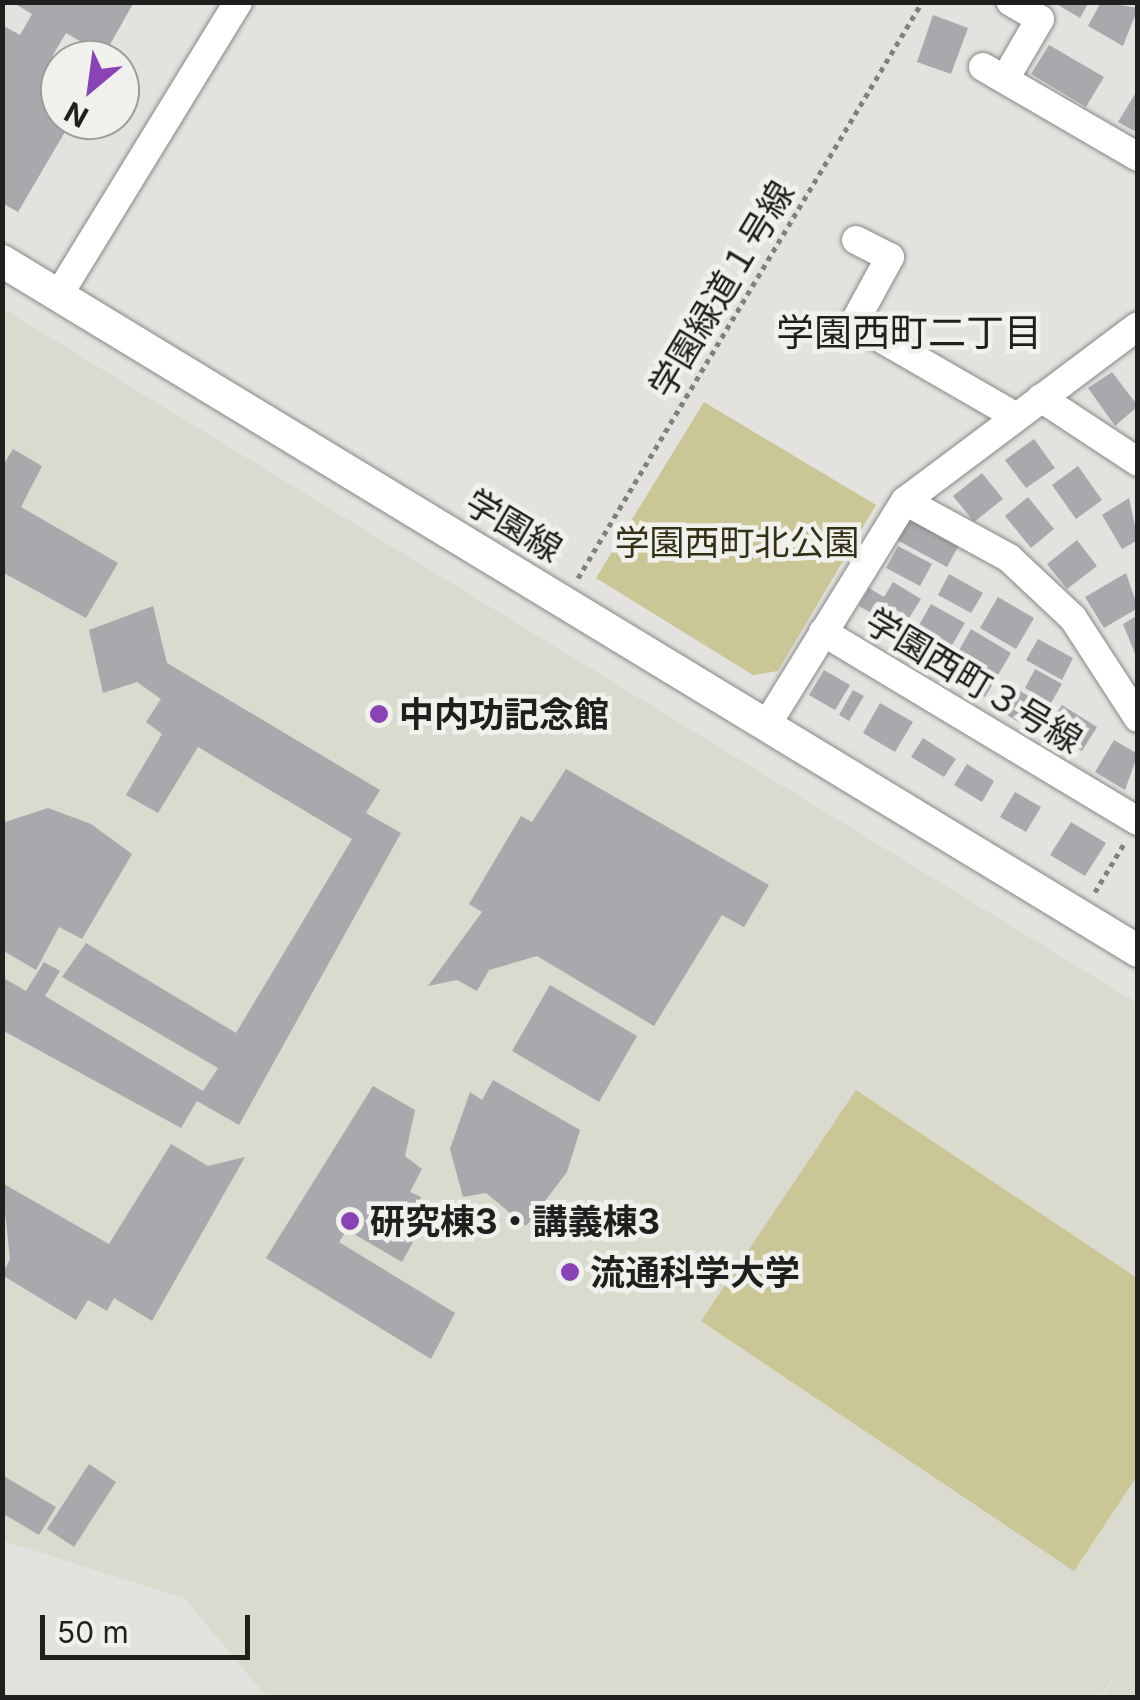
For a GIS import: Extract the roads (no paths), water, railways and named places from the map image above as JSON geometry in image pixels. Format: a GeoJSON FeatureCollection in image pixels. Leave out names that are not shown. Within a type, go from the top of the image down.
{"type":"FeatureCollection","features":[{"type":"Feature","properties":{"kind":"street"},"geometry":{"type":"LineString","coordinates":[[58,296],[238,2]]}},
{"type":"Feature","properties":{"kind":"street"},"geometry":{"type":"LineString","coordinates":[[1010,2],[1040,19],[994,73],[1138,156]]}},
{"type":"Feature","properties":{"kind":"street"},"geometry":{"type":"LineString","coordinates":[[856,240],[890,258],[854,323],[1015,416]]}},
{"type":"Feature","properties":{"kind":"street","name":"学園線"},"geometry":{"type":"LineString","coordinates":[[2,262],[1138,951]]}},
{"type":"Feature","properties":{"kind":"street"},"geometry":{"type":"LineString","coordinates":[[766,726],[905,500],[1138,326]]}},
{"type":"Feature","properties":{"kind":"street"},"geometry":{"type":"LineString","coordinates":[[1041,398],[1138,462]]}},
{"type":"Feature","properties":{"kind":"street"},"geometry":{"type":"LineString","coordinates":[[905,500],[1010,558],[1073,618],[1138,718]]}},
{"type":"Feature","properties":{"kind":"street","name":"学園西町３号線"},"geometry":{"type":"LineString","coordinates":[[823,632],[1137,822]]}},
{"type":"Feature","properties":{"kind":"place","name":"中内功記念館"},"geometry":{"type":"Point","coordinates":[379,714]}},
{"type":"Feature","properties":{"kind":"place","name":"研究棟3・講義棟3"},"geometry":{"type":"Point","coordinates":[350,1221]}},
{"type":"Feature","properties":{"kind":"place","name":"流通科学大学"},"geometry":{"type":"Point","coordinates":[570,1272]}},
{"type":"Feature","properties":{"kind":"district","name":"学園西町二丁目"},"geometry":{"type":"Point","coordinates":[909,333]}},
{"type":"Feature","properties":{"kind":"park label","name":"学園西町北公園"},"geometry":{"type":"Point","coordinates":[737,542]}}]}
